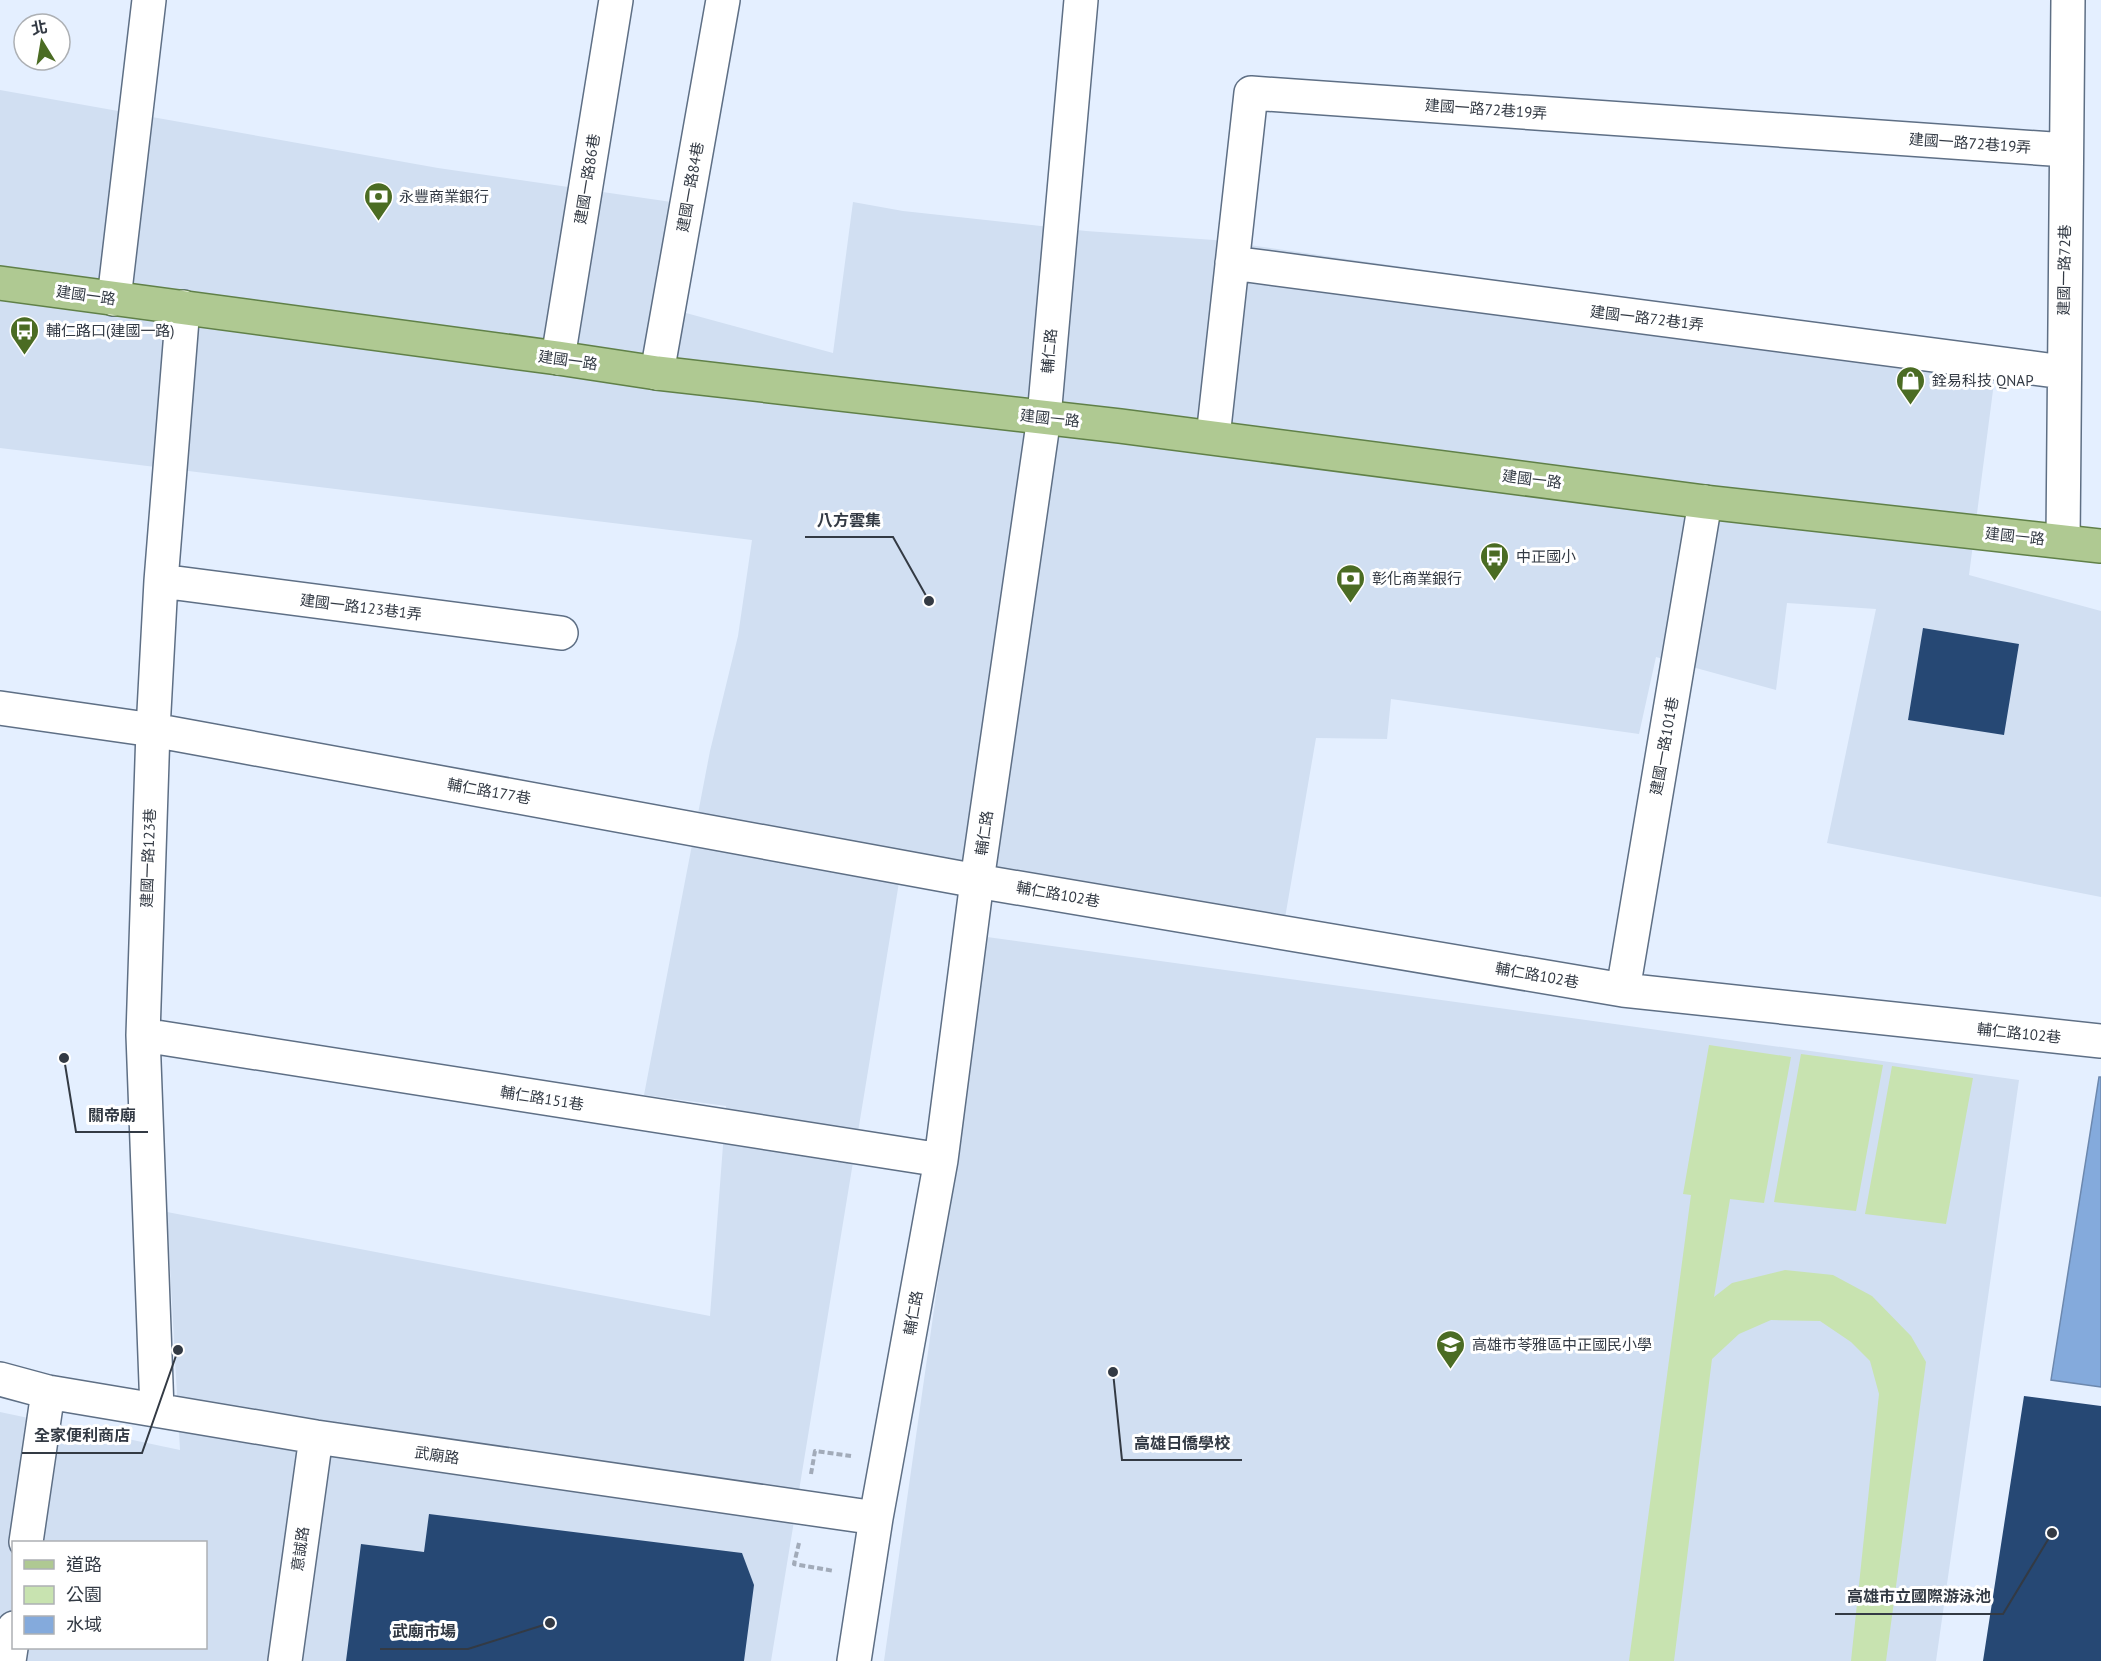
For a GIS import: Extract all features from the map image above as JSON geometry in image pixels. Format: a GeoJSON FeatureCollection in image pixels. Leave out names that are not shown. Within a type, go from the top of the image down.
{"type":"FeatureCollection","features":[{"type":"Feature","properties":{"kind":"main road","name":"建國一路"},"geometry":{"type":"LineString","coordinates":[[0,283],[657,373],[1213,437],[1705,502],[2101,546]]}},
{"type":"Feature","properties":{"kind":"street"},"geometry":{"type":"LineString","coordinates":[[114,299],[148,0]]}},
{"type":"Feature","properties":{"kind":"street","name":"建國一路86巷"},"geometry":{"type":"LineString","coordinates":[[558,358],[616,0]]}},
{"type":"Feature","properties":{"kind":"street","name":"建國一路84巷"},"geometry":{"type":"LineString","coordinates":[[657,373],[723,0]]}},
{"type":"Feature","properties":{"kind":"street","name":"輔仁路"},"geometry":{"type":"LineString","coordinates":[[854,1661],[876,1518],[941,1160],[977,881],[1044,417],[1081,0]]}},
{"type":"Feature","properties":{"kind":"street","name":"建國一路72巷"},"geometry":{"type":"LineString","coordinates":[[2062,541],[2068,0]]}},
{"type":"Feature","properties":{"kind":"street","name":"建國一路72巷19弄"},"geometry":{"type":"LineString","coordinates":[[1213,437],[1251,93],[2066,150]]}},
{"type":"Feature","properties":{"kind":"street","name":"建國一路72巷1弄"},"geometry":{"type":"LineString","coordinates":[[1232,263],[2063,372]]}},
{"type":"Feature","properties":{"kind":"street","name":"建國一路123巷"},"geometry":{"type":"LineString","coordinates":[[157,1410],[143,1035],[153,730],[161,581],[183,307]]}},
{"type":"Feature","properties":{"kind":"street","name":"建國一路101巷"},"geometry":{"type":"LineString","coordinates":[[1623,990],[1705,502]]}},
{"type":"Feature","properties":{"kind":"street","name":"建國一路123巷1弄"},"geometry":{"type":"LineString","coordinates":[[161,581],[561,633]]}},
{"type":"Feature","properties":{"kind":"street","name":"輔仁路177巷"},"geometry":{"type":"LineString","coordinates":[[0,708],[153,730],[977,881]]}},
{"type":"Feature","properties":{"kind":"street","name":"輔仁路102巷"},"geometry":{"type":"LineString","coordinates":[[977,881],[1623,990],[2101,1041]]}},
{"type":"Feature","properties":{"kind":"street","name":"輔仁路151巷"},"geometry":{"type":"LineString","coordinates":[[143,1035],[941,1160]]}},
{"type":"Feature","properties":{"kind":"street","name":"武廟路"},"geometry":{"type":"LineString","coordinates":[[0,1379],[48,1392],[316,1437],[876,1518]]}},
{"type":"Feature","properties":{"kind":"street"},"geometry":{"type":"LineString","coordinates":[[26,1541],[48,1392]]}},
{"type":"Feature","properties":{"kind":"street","name":"意誠路"},"geometry":{"type":"LineString","coordinates":[[285,1661],[316,1437]]}},
{"type":"Feature","properties":{"kind":"street"},"geometry":{"type":"LineString","coordinates":[[9,1661],[12,1641]]}},
{"type":"Feature","properties":{"kind":"shaded area"},"geometry":{"type":"Polygon","coordinates":[[[0,90],[438,168],[699,206],[686,313],[833,353],[853,202],[903,211],[1086,231],[1214,240],[1998,352],[1969,575],[2101,611],[2101,897],[1827,843],[1876,609],[1787,603],[1776,690],[1656,657],[1639,734],[1391,699],[1387,739],[1316,738],[1285,918],[904,852],[771,1661],[0,1661],[0,1412],[180,1450],[167,1212],[710,1316],[726,1106],[644,1095],[710,751],[738,636],[752,540],[0,448],[0,90]]]}},
{"type":"Feature","properties":{"kind":"shaded area","name":"高雄市苓雅區中正國民小學"},"geometry":{"type":"Polygon","coordinates":[[[987,937],[2019,1080],[1936,1661],[884,1661],[987,937]]]}},
{"type":"Feature","properties":{"kind":"green space"},"geometry":{"type":"Polygon","coordinates":[[[1709,1045],[1791,1057],[1764,1203],[1730,1199],[1714,1297],[1732,1283],[1785,1270],[1833,1275],[1872,1296],[1911,1336],[1926,1362],[1886,1661],[1851,1661],[1879,1394],[1870,1361],[1851,1342],[1820,1321],[1771,1320],[1739,1334],[1712,1359],[1674,1661],[1629,1661],[1691,1195],[1683,1194],[1709,1045]]]}},
{"type":"Feature","properties":{"kind":"green space"},"geometry":{"type":"Polygon","coordinates":[[[1801,1054],[1883,1065],[1856,1211],[1774,1202],[1801,1054]]]}},
{"type":"Feature","properties":{"kind":"green space"},"geometry":{"type":"Polygon","coordinates":[[[1892,1066],[1973,1078],[1946,1224],[1865,1214],[1892,1066]]]}},
{"type":"Feature","properties":{"kind":"water"},"geometry":{"type":"Polygon","coordinates":[[[2099,1077],[2101,1077],[2101,1387],[2051,1380],[2099,1077]]]}},
{"type":"Feature","properties":{"kind":"building"},"geometry":{"type":"Polygon","coordinates":[[[1923,628],[2019,644],[2004,735],[1908,720],[1923,628]]]}},
{"type":"Feature","properties":{"kind":"building"},"geometry":{"type":"Polygon","coordinates":[[[2024,1396],[2101,1406],[2101,1661],[1983,1661],[2024,1396]]]}},
{"type":"Feature","properties":{"kind":"building"},"geometry":{"type":"Polygon","coordinates":[[[429,1514],[742,1553],[754,1585],[744,1661],[346,1661],[361,1544],[424,1552],[429,1514]]]}},
{"type":"Feature","properties":{"kind":"place","name":"永豐商業銀行"},"geometry":{"type":"Point","coordinates":[378,222]}},
{"type":"Feature","properties":{"kind":"place","name":"輔仁路口(建國一路)"},"geometry":{"type":"Point","coordinates":[25,356]}},
{"type":"Feature","properties":{"kind":"place","name":"銓易科技 QNAP"},"geometry":{"type":"Point","coordinates":[1911,406]}},
{"type":"Feature","properties":{"kind":"place","name":"中正國小"},"geometry":{"type":"Point","coordinates":[1495,582]}},
{"type":"Feature","properties":{"kind":"place","name":"八方雲集"},"geometry":{"type":"Point","coordinates":[929,601]}},
{"type":"Feature","properties":{"kind":"place","name":"彰化商業銀行"},"geometry":{"type":"Point","coordinates":[1351,604]}},
{"type":"Feature","properties":{"kind":"place","name":"關帝廟"},"geometry":{"type":"Point","coordinates":[64,1058]}},
{"type":"Feature","properties":{"kind":"place","name":"全家便利商店"},"geometry":{"type":"Point","coordinates":[178,1350]}},
{"type":"Feature","properties":{"kind":"place","name":"高雄市苓雅區中正國民小學"},"geometry":{"type":"Point","coordinates":[1451,1370]}},
{"type":"Feature","properties":{"kind":"place","name":"高雄日僑學校"},"geometry":{"type":"Point","coordinates":[1113,1372]}},
{"type":"Feature","properties":{"kind":"place","name":"高雄市立國際游泳池"},"geometry":{"type":"Point","coordinates":[2052,1533]}},
{"type":"Feature","properties":{"kind":"place","name":"武廟市場"},"geometry":{"type":"Point","coordinates":[550,1623]}}]}
